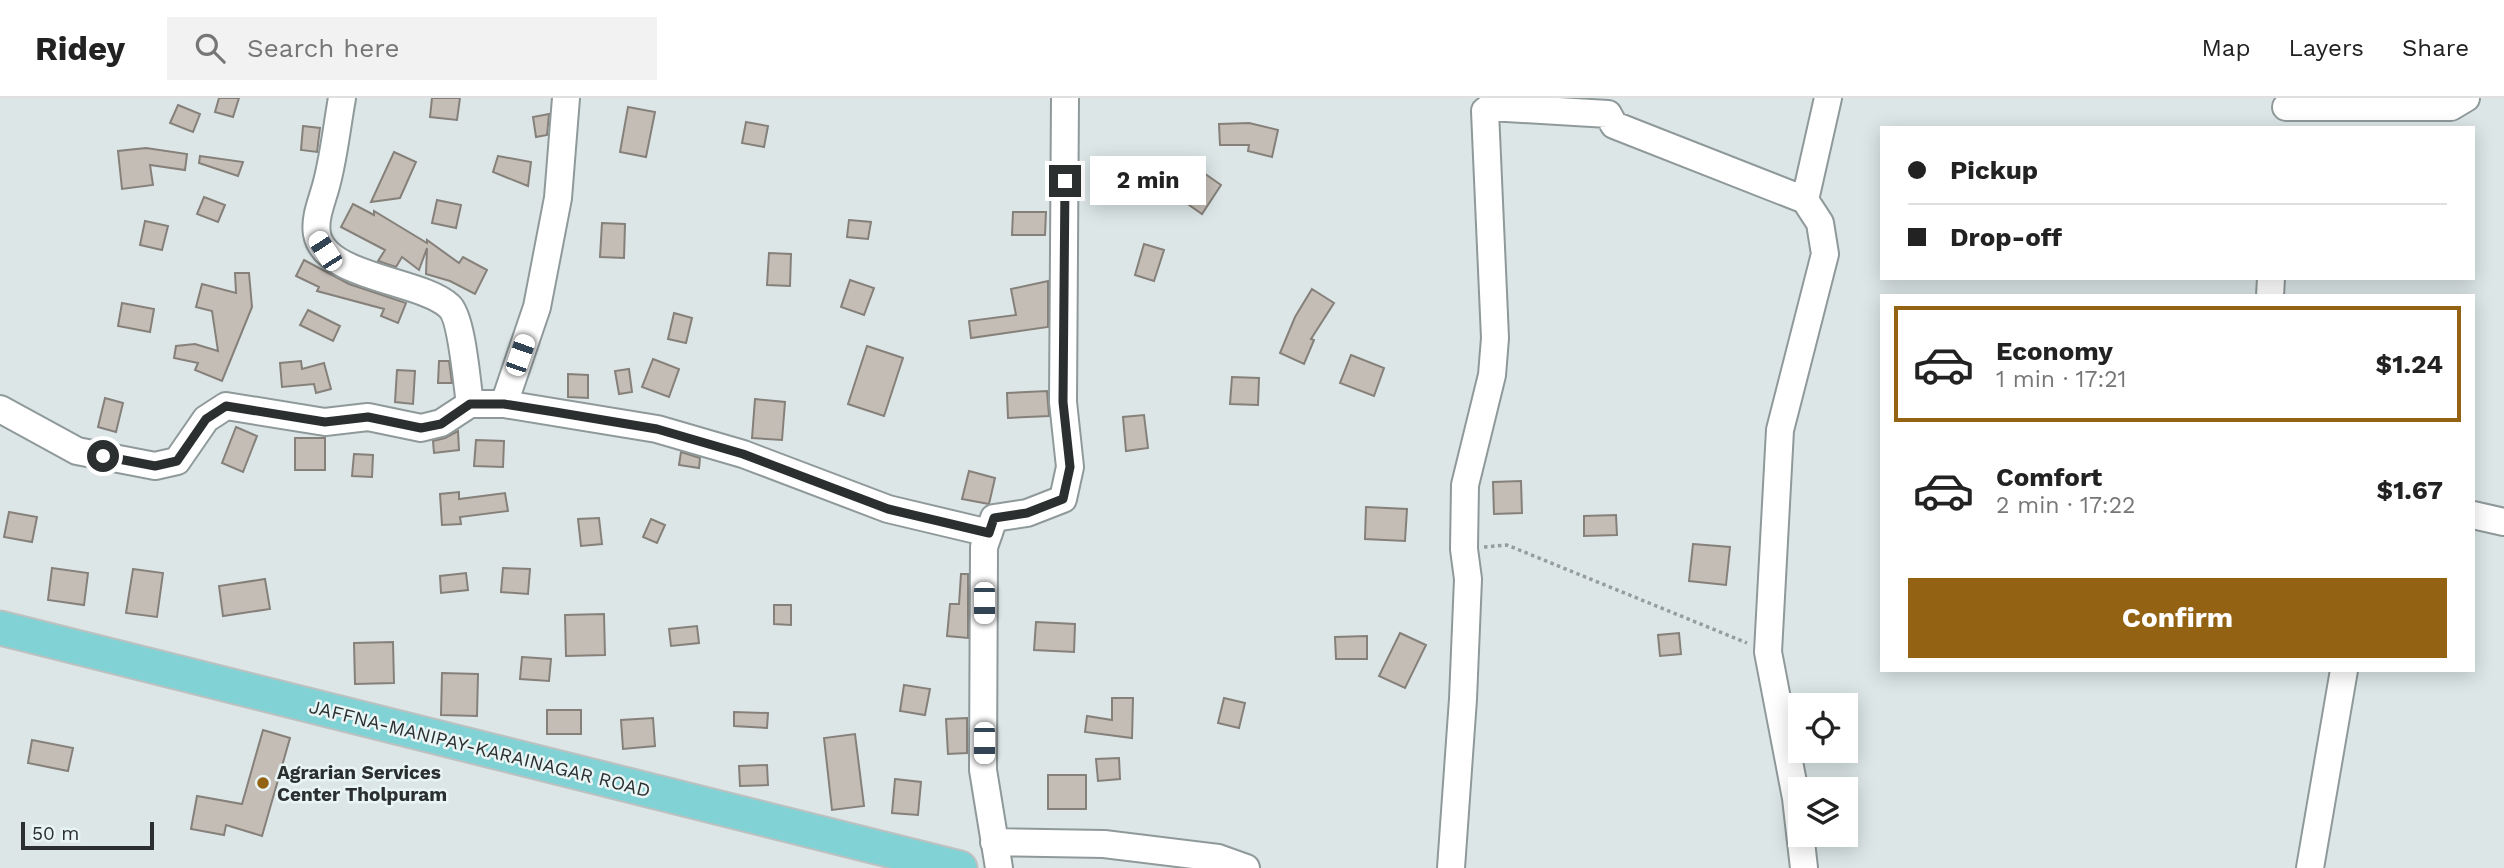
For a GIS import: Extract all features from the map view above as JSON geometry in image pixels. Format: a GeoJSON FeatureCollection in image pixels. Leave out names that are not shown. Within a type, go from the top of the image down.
{"type":"FeatureCollection","features":[{"type":"Feature","properties":{"kind":"main road","name":"JAFFNA-MANIPAY-KARAINAGAR ROAD"},"geometry":{"type":"LineString","coordinates":[[0,628],[960,868]]}},
{"type":"Feature","properties":{"kind":"street"},"geometry":{"type":"LineString","coordinates":[[342,98],[316,227],[317,239],[325,251],[360,272],[428,293],[451,306],[457,320],[470,404]]}},
{"type":"Feature","properties":{"kind":"street"},"geometry":{"type":"LineString","coordinates":[[504,404],[537,307],[558,198],[566,98]]}},
{"type":"Feature","properties":{"kind":"street"},"geometry":{"type":"LineString","coordinates":[[999,868],[984,771],[984,547],[994,518],[1027,513],[1063,499],[1070,467],[1063,402],[1065,98]]}},
{"type":"Feature","properties":{"kind":"street"},"geometry":{"type":"LineString","coordinates":[[1805,200],[1828,98]]}},
{"type":"Feature","properties":{"kind":"street"},"geometry":{"type":"LineString","coordinates":[[2286,111],[2452,107],[2466,98]]}},
{"type":"Feature","properties":{"kind":"street"},"geometry":{"type":"LineString","coordinates":[[1451,868],[1468,592],[1464,549],[1465,485],[1492,376],[1495,338],[1485,111],[1490,107],[1609,106],[1614,125],[1805,200],[1820,223],[1825,254],[1780,430],[1768,652],[1796,798],[1804,868]]}},
{"type":"Feature","properties":{"kind":"street"},"geometry":{"type":"LineString","coordinates":[[0,409],[77,451],[155,466],[177,461],[206,419],[226,406],[325,422],[368,417],[421,428],[441,424],[470,404],[504,404],[657,429],[743,454],[888,509],[989,533]]}},
{"type":"Feature","properties":{"kind":"street"},"geometry":{"type":"LineString","coordinates":[[2475,515],[2504,522]]}},
{"type":"Feature","properties":{"kind":"street"},"geometry":{"type":"LineString","coordinates":[[2310,868],[2344,672]]}},
{"type":"Feature","properties":{"kind":"street"},"geometry":{"type":"LineString","coordinates":[[995,842],[1104,844],[1218,858],[1246,868]]}},
{"type":"Feature","properties":{"kind":"path"},"geometry":{"type":"LineString","coordinates":[[1464,549],[1507,545],[1768,652]]}},
{"type":"Feature","properties":{"kind":"building"},"geometry":{"type":"Polygon","coordinates":[[[219,98],[239,98],[233,117],[215,112],[219,98]]]}},
{"type":"Feature","properties":{"kind":"building"},"geometry":{"type":"Polygon","coordinates":[[[432,98],[460,98],[457,120],[430,117],[432,98]]]}},
{"type":"Feature","properties":{"kind":"building"},"geometry":{"type":"Polygon","coordinates":[[[178,105],[200,114],[193,132],[170,123],[178,105]]]}},
{"type":"Feature","properties":{"kind":"building"},"geometry":{"type":"Polygon","coordinates":[[[628,107],[655,112],[646,157],[620,152],[628,107]]]}},
{"type":"Feature","properties":{"kind":"building"},"geometry":{"type":"Polygon","coordinates":[[[549,114],[547,135],[536,137],[533,117],[549,114]]]}},
{"type":"Feature","properties":{"kind":"building"},"geometry":{"type":"Polygon","coordinates":[[[746,122],[768,126],[764,147],[742,143],[746,122]]]}},
{"type":"Feature","properties":{"kind":"building"},"geometry":{"type":"Polygon","coordinates":[[[1249,123],[1278,130],[1272,157],[1248,151],[1249,145],[1220,145],[1219,124],[1249,123]]]}},
{"type":"Feature","properties":{"kind":"building"},"geometry":{"type":"Polygon","coordinates":[[[303,126],[320,128],[317,152],[301,150],[303,126]]]}},
{"type":"Feature","properties":{"kind":"building"},"geometry":{"type":"Polygon","coordinates":[[[146,148],[187,154],[185,170],[150,165],[153,185],[122,189],[118,151],[146,148]]]}},
{"type":"Feature","properties":{"kind":"building"},"geometry":{"type":"Polygon","coordinates":[[[394,152],[416,162],[400,198],[371,202],[394,152]]]}},
{"type":"Feature","properties":{"kind":"building"},"geometry":{"type":"Polygon","coordinates":[[[200,156],[243,162],[238,176],[199,163],[200,156]]]}},
{"type":"Feature","properties":{"kind":"building"},"geometry":{"type":"Polygon","coordinates":[[[498,156],[531,162],[528,186],[493,172],[498,156]]]}},
{"type":"Feature","properties":{"kind":"building"},"geometry":{"type":"Polygon","coordinates":[[[1201,171],[1221,185],[1202,214],[1182,200],[1201,171]]]}},
{"type":"Feature","properties":{"kind":"building"},"geometry":{"type":"Polygon","coordinates":[[[204,197],[225,205],[218,222],[197,214],[204,197]]]}},
{"type":"Feature","properties":{"kind":"building"},"geometry":{"type":"Polygon","coordinates":[[[437,200],[461,205],[456,228],[432,223],[437,200]]]}},
{"type":"Feature","properties":{"kind":"building"},"geometry":{"type":"Polygon","coordinates":[[[353,204],[374,215],[374,211],[427,243],[427,240],[459,263],[463,257],[487,270],[475,294],[450,281],[426,274],[427,248],[419,270],[402,257],[396,267],[378,261],[385,250],[341,227],[353,204]]]}},
{"type":"Feature","properties":{"kind":"building"},"geometry":{"type":"Polygon","coordinates":[[[1013,212],[1046,212],[1045,235],[1012,235],[1013,212]]]}},
{"type":"Feature","properties":{"kind":"building"},"geometry":{"type":"Polygon","coordinates":[[[849,220],[871,222],[868,239],[847,237],[849,220]]]}},
{"type":"Feature","properties":{"kind":"building"},"geometry":{"type":"Polygon","coordinates":[[[145,221],[168,226],[162,250],[140,245],[145,221]]]}},
{"type":"Feature","properties":{"kind":"building"},"geometry":{"type":"Polygon","coordinates":[[[602,223],[625,224],[624,258],[600,257],[602,223]]]}},
{"type":"Feature","properties":{"kind":"building"},"geometry":{"type":"Polygon","coordinates":[[[1144,244],[1164,250],[1154,281],[1135,275],[1144,244]]]}},
{"type":"Feature","properties":{"kind":"building"},"geometry":{"type":"Polygon","coordinates":[[[769,253],[791,254],[790,286],[767,285],[769,253]]]}},
{"type":"Feature","properties":{"kind":"building"},"geometry":{"type":"Polygon","coordinates":[[[304,260],[349,284],[406,303],[398,323],[381,316],[384,309],[317,291],[319,287],[296,276],[304,260]]]}},
{"type":"Feature","properties":{"kind":"building"},"geometry":{"type":"Polygon","coordinates":[[[235,273],[249,273],[252,307],[222,381],[195,370],[198,363],[174,358],[176,346],[195,344],[218,351],[212,311],[196,307],[202,284],[236,293],[235,273]]]}},
{"type":"Feature","properties":{"kind":"building"},"geometry":{"type":"Polygon","coordinates":[[[850,280],[874,288],[864,315],[841,307],[850,280]]]}},
{"type":"Feature","properties":{"kind":"building"},"geometry":{"type":"Polygon","coordinates":[[[1048,281],[1048,327],[971,338],[969,321],[1016,315],[1011,289],[1048,281]]]}},
{"type":"Feature","properties":{"kind":"building"},"geometry":{"type":"Polygon","coordinates":[[[1312,289],[1334,303],[1311,339],[1314,340],[1304,364],[1280,353],[1295,317],[1312,289]]]}},
{"type":"Feature","properties":{"kind":"building"},"geometry":{"type":"Polygon","coordinates":[[[122,303],[154,309],[150,332],[118,326],[122,303]]]}},
{"type":"Feature","properties":{"kind":"building"},"geometry":{"type":"Polygon","coordinates":[[[308,310],[340,326],[333,341],[300,325],[308,310]]]}},
{"type":"Feature","properties":{"kind":"building"},"geometry":{"type":"Polygon","coordinates":[[[674,313],[692,318],[686,343],[668,339],[674,313]]]}},
{"type":"Feature","properties":{"kind":"building"},"geometry":{"type":"Polygon","coordinates":[[[867,346],[903,358],[884,416],[848,404],[867,346]]]}},
{"type":"Feature","properties":{"kind":"building"},"geometry":{"type":"Polygon","coordinates":[[[1351,355],[1384,368],[1374,396],[1340,383],[1351,355]]]}},
{"type":"Feature","properties":{"kind":"building"},"geometry":{"type":"Polygon","coordinates":[[[653,359],[679,369],[669,397],[642,387],[653,359]]]}},
{"type":"Feature","properties":{"kind":"building"},"geometry":{"type":"Polygon","coordinates":[[[301,361],[302,369],[324,363],[331,389],[316,393],[314,384],[282,387],[280,363],[301,361]]]}},
{"type":"Feature","properties":{"kind":"building"},"geometry":{"type":"Polygon","coordinates":[[[439,361],[449,361],[452,383],[438,383],[439,361]]]}},
{"type":"Feature","properties":{"kind":"building"},"geometry":{"type":"Polygon","coordinates":[[[629,369],[632,392],[619,394],[615,371],[629,369]]]}},
{"type":"Feature","properties":{"kind":"building"},"geometry":{"type":"Polygon","coordinates":[[[397,370],[415,371],[413,404],[395,402],[397,370]]]}},
{"type":"Feature","properties":{"kind":"building"},"geometry":{"type":"Polygon","coordinates":[[[568,374],[588,375],[588,398],[568,397],[568,374]]]}},
{"type":"Feature","properties":{"kind":"building"},"geometry":{"type":"Polygon","coordinates":[[[1232,377],[1259,378],[1258,405],[1230,404],[1232,377]]]}},
{"type":"Feature","properties":{"kind":"building"},"geometry":{"type":"Polygon","coordinates":[[[1047,391],[1049,416],[1008,418],[1007,393],[1047,391]]]}},
{"type":"Feature","properties":{"kind":"building"},"geometry":{"type":"Polygon","coordinates":[[[105,398],[123,403],[116,432],[98,427],[105,398]]]}},
{"type":"Feature","properties":{"kind":"building"},"geometry":{"type":"Polygon","coordinates":[[[755,399],[785,402],[782,440],[752,438],[755,399]]]}},
{"type":"Feature","properties":{"kind":"building"},"geometry":{"type":"Polygon","coordinates":[[[1144,415],[1148,448],[1126,451],[1123,417],[1144,415]]]}},
{"type":"Feature","properties":{"kind":"building"},"geometry":{"type":"Polygon","coordinates":[[[236,427],[257,436],[243,472],[222,463],[236,427]]]}},
{"type":"Feature","properties":{"kind":"building"},"geometry":{"type":"Polygon","coordinates":[[[458,431],[459,450],[434,453],[433,441],[458,431]]]}},
{"type":"Feature","properties":{"kind":"building"},"geometry":{"type":"Polygon","coordinates":[[[295,438],[325,438],[325,470],[295,470],[295,438]]]}},
{"type":"Feature","properties":{"kind":"building"},"geometry":{"type":"Polygon","coordinates":[[[476,440],[504,441],[503,467],[474,466],[476,440]]]}},
{"type":"Feature","properties":{"kind":"building"},"geometry":{"type":"Polygon","coordinates":[[[681,452],[700,458],[699,468],[679,465],[681,452]]]}},
{"type":"Feature","properties":{"kind":"building"},"geometry":{"type":"Polygon","coordinates":[[[354,454],[373,455],[372,477],[352,476],[354,454]]]}},
{"type":"Feature","properties":{"kind":"building"},"geometry":{"type":"Polygon","coordinates":[[[969,471],[995,478],[989,504],[962,499],[969,471]]]}},
{"type":"Feature","properties":{"kind":"building"},"geometry":{"type":"Polygon","coordinates":[[[1521,481],[1522,513],[1494,514],[1493,482],[1521,481]]]}},
{"type":"Feature","properties":{"kind":"building"},"geometry":{"type":"Polygon","coordinates":[[[459,492],[459,499],[505,493],[508,511],[460,517],[461,524],[442,525],[440,494],[459,492]]]}},
{"type":"Feature","properties":{"kind":"building"},"geometry":{"type":"Polygon","coordinates":[[[1366,507],[1407,509],[1405,541],[1365,539],[1366,507]]]}},
{"type":"Feature","properties":{"kind":"building"},"geometry":{"type":"Polygon","coordinates":[[[9,512],[37,517],[32,542],[4,537],[9,512]]]}},
{"type":"Feature","properties":{"kind":"building"},"geometry":{"type":"Polygon","coordinates":[[[1616,515],[1617,535],[1584,536],[1584,516],[1616,515]]]}},
{"type":"Feature","properties":{"kind":"building"},"geometry":{"type":"Polygon","coordinates":[[[599,518],[602,544],[581,546],[578,519],[599,518]]]}},
{"type":"Feature","properties":{"kind":"building"},"geometry":{"type":"Polygon","coordinates":[[[651,519],[665,525],[657,543],[643,537],[651,519]]]}},
{"type":"Feature","properties":{"kind":"building"},"geometry":{"type":"Polygon","coordinates":[[[1693,544],[1730,547],[1726,585],[1689,581],[1693,544]]]}},
{"type":"Feature","properties":{"kind":"building"},"geometry":{"type":"Polygon","coordinates":[[[52,568],[88,573],[84,605],[48,600],[52,568]]]}},
{"type":"Feature","properties":{"kind":"building"},"geometry":{"type":"Polygon","coordinates":[[[503,568],[530,569],[528,594],[501,592],[503,568]]]}},
{"type":"Feature","properties":{"kind":"building"},"geometry":{"type":"Polygon","coordinates":[[[133,569],[163,573],[157,617],[126,613],[133,569]]]}},
{"type":"Feature","properties":{"kind":"building"},"geometry":{"type":"Polygon","coordinates":[[[466,573],[468,590],[441,593],[440,576],[466,573]]]}},
{"type":"Feature","properties":{"kind":"building"},"geometry":{"type":"Polygon","coordinates":[[[961,574],[968,574],[968,638],[947,636],[950,604],[959,604],[961,574]]]}},
{"type":"Feature","properties":{"kind":"building"},"geometry":{"type":"Polygon","coordinates":[[[265,579],[270,609],[223,616],[219,586],[265,579]]]}},
{"type":"Feature","properties":{"kind":"building"},"geometry":{"type":"Polygon","coordinates":[[[774,605],[791,605],[791,625],[774,624],[774,605]]]}},
{"type":"Feature","properties":{"kind":"building"},"geometry":{"type":"Polygon","coordinates":[[[604,614],[605,655],[566,656],[565,615],[604,614]]]}},
{"type":"Feature","properties":{"kind":"building"},"geometry":{"type":"Polygon","coordinates":[[[1036,622],[1075,624],[1074,652],[1034,650],[1036,622]]]}},
{"type":"Feature","properties":{"kind":"building"},"geometry":{"type":"Polygon","coordinates":[[[697,626],[699,643],[671,646],[669,629],[697,626]]]}},
{"type":"Feature","properties":{"kind":"building"},"geometry":{"type":"Polygon","coordinates":[[[1400,633],[1426,645],[1405,688],[1379,676],[1400,633]]]}},
{"type":"Feature","properties":{"kind":"building"},"geometry":{"type":"Polygon","coordinates":[[[1679,633],[1681,654],[1660,656],[1658,635],[1679,633]]]}},
{"type":"Feature","properties":{"kind":"building"},"geometry":{"type":"Polygon","coordinates":[[[1367,636],[1367,659],[1336,659],[1335,637],[1367,636]]]}},
{"type":"Feature","properties":{"kind":"building"},"geometry":{"type":"Polygon","coordinates":[[[393,642],[394,683],[355,684],[354,643],[393,642]]]}},
{"type":"Feature","properties":{"kind":"building"},"geometry":{"type":"Polygon","coordinates":[[[522,657],[551,659],[549,681],[520,679],[522,657]]]}},
{"type":"Feature","properties":{"kind":"building"},"geometry":{"type":"Polygon","coordinates":[[[442,673],[478,674],[477,716],[441,715],[442,673]]]}},
{"type":"Feature","properties":{"kind":"building"},"geometry":{"type":"Polygon","coordinates":[[[904,685],[930,689],[925,715],[900,711],[904,685]]]}},
{"type":"Feature","properties":{"kind":"building"},"geometry":{"type":"Polygon","coordinates":[[[1112,698],[1133,698],[1132,738],[1085,732],[1087,716],[1112,720],[1112,698]]]}},
{"type":"Feature","properties":{"kind":"building"},"geometry":{"type":"Polygon","coordinates":[[[1224,698],[1245,703],[1239,728],[1218,723],[1224,698]]]}},
{"type":"Feature","properties":{"kind":"building"},"geometry":{"type":"Polygon","coordinates":[[[547,710],[581,710],[581,734],[547,734],[547,710]]]}},
{"type":"Feature","properties":{"kind":"building"},"geometry":{"type":"Polygon","coordinates":[[[734,712],[768,713],[767,728],[734,726],[734,712]]]}},
{"type":"Feature","properties":{"kind":"building"},"geometry":{"type":"Polygon","coordinates":[[[653,718],[655,746],[623,749],[621,720],[653,718]]]}},
{"type":"Feature","properties":{"kind":"building"},"geometry":{"type":"Polygon","coordinates":[[[967,718],[967,753],[948,754],[946,719],[967,718]]]}},
{"type":"Feature","properties":{"kind":"building","name":"Agrarian Services Center Tholpuram"},"geometry":{"type":"Polygon","coordinates":[[[263,730],[290,738],[262,836],[226,825],[224,835],[191,829],[197,796],[242,804],[263,730]]]}},
{"type":"Feature","properties":{"kind":"building"},"geometry":{"type":"Polygon","coordinates":[[[855,734],[864,806],[832,810],[824,738],[855,734]]]}},
{"type":"Feature","properties":{"kind":"building"},"geometry":{"type":"Polygon","coordinates":[[[32,740],[73,748],[68,771],[28,763],[32,740]]]}},
{"type":"Feature","properties":{"kind":"building"},"geometry":{"type":"Polygon","coordinates":[[[1119,758],[1120,779],[1098,781],[1096,759],[1119,758]]]}},
{"type":"Feature","properties":{"kind":"building"},"geometry":{"type":"Polygon","coordinates":[[[767,765],[768,785],[740,786],[739,766],[767,765]]]}},
{"type":"Feature","properties":{"kind":"building"},"geometry":{"type":"Polygon","coordinates":[[[1048,775],[1086,775],[1086,809],[1048,809],[1048,775]]]}},
{"type":"Feature","properties":{"kind":"building"},"geometry":{"type":"Polygon","coordinates":[[[895,779],[921,782],[918,815],[892,813],[895,779]]]}},
{"type":"Feature","properties":{"kind":"place","name":"Agrarian Services Center Tholpuram"},"geometry":{"type":"Point","coordinates":[263,783]}},
{"type":"Feature","properties":{"kind":"route"},"geometry":{"type":"LineString","coordinates":[[103,456],[155,466],[177,461],[206,419],[226,406],[325,422],[368,417],[421,428],[441,424],[470,404],[504,404],[657,429],[743,454],[888,509],[989,533],[994,518],[1027,513],[1063,499],[1070,467],[1063,402],[1065,181]]}}]}
